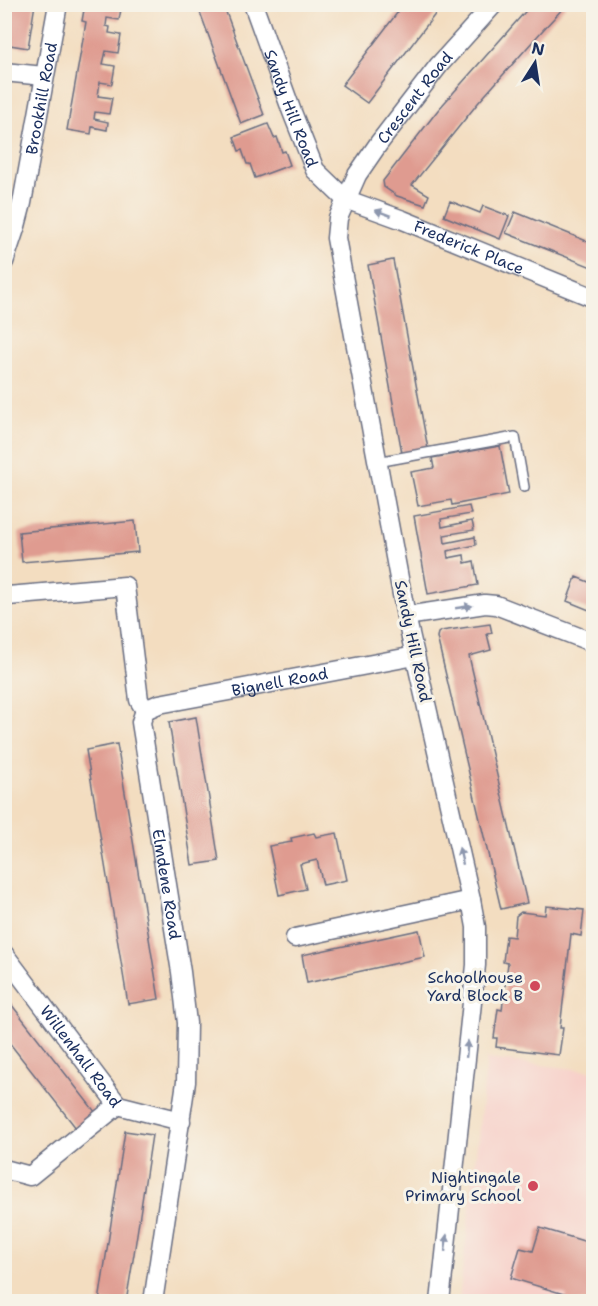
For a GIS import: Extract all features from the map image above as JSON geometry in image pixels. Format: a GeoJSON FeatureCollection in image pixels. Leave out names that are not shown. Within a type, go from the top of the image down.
{"type":"FeatureCollection","features":[{"type":"Feature","properties":{"kind":"street","name":"Brookhill Road"},"geometry":{"type":"LineString","coordinates":[[4,262],[22,203],[58,4]]}},
{"type":"Feature","properties":{"kind":"street","name":"Sandy Hill Road"},"geometry":{"type":"LineString","coordinates":[[253,4],[315,170],[345,199],[338,218],[336,238],[406,616],[476,927],[476,965],[440,1302]]}},
{"type":"Feature","properties":{"kind":"street","name":"Crescent Road"},"geometry":{"type":"LineString","coordinates":[[345,199],[357,175],[379,143],[439,64],[494,4]]}},
{"type":"Feature","properties":{"kind":"street"},"geometry":{"type":"LineString","coordinates":[[4,72],[44,76]]}},
{"type":"Feature","properties":{"kind":"street","name":"Frederick Place"},"geometry":{"type":"LineString","coordinates":[[345,199],[403,220],[594,298]]}},
{"type":"Feature","properties":{"kind":"street","name":"Elmdene Road"},"geometry":{"type":"LineString","coordinates":[[8,596],[125,586],[139,700],[146,710],[141,722],[187,1023],[186,1082],[153,1302]]}},
{"type":"Feature","properties":{"kind":"street"},"geometry":{"type":"LineString","coordinates":[[406,616],[485,604],[496,605],[594,643]]}},
{"type":"Feature","properties":{"kind":"street","name":"Bignell Road"},"geometry":{"type":"LineString","coordinates":[[146,710],[159,704],[415,656]]}},
{"type":"Feature","properties":{"kind":"street"},"geometry":{"type":"LineString","coordinates":[[295,938],[471,900]]}},
{"type":"Feature","properties":{"kind":"street","name":"Willenhall Road"},"geometry":{"type":"LineString","coordinates":[[4,954],[118,1105],[181,1121]]}},
{"type":"Feature","properties":{"kind":"street"},"geometry":{"type":"LineString","coordinates":[[4,1169],[30,1176],[118,1105]]}},
{"type":"Feature","properties":{"kind":"lane"},"geometry":{"type":"LineString","coordinates":[[377,462],[515,437],[524,488]]}},
{"type":"Feature","properties":{"kind":"shaded area","name":"Nightingale Primary School"},"geometry":{"type":"Polygon","coordinates":[[[487,1059],[593,1071],[593,1301],[459,1302],[487,1059]]]}},
{"type":"Feature","properties":{"kind":"building"},"geometry":{"type":"Polygon","coordinates":[[[4,4],[35,4],[28,48],[4,44],[4,4]]]}},
{"type":"Feature","properties":{"kind":"building"},"geometry":{"type":"Polygon","coordinates":[[[85,4],[122,4],[119,20],[107,18],[106,26],[110,27],[109,33],[121,35],[118,53],[106,51],[103,64],[115,66],[112,84],[100,82],[98,96],[112,98],[109,114],[95,112],[94,119],[108,122],[107,130],[92,127],[91,134],[67,130],[86,22],[82,21],[85,4]]]}},
{"type":"Feature","properties":{"kind":"building"},"geometry":{"type":"Polygon","coordinates":[[[197,4],[223,4],[264,115],[241,124],[197,4]]]}},
{"type":"Feature","properties":{"kind":"building"},"geometry":{"type":"Polygon","coordinates":[[[404,4],[443,4],[367,103],[342,85],[404,4]]]}},
{"type":"Feature","properties":{"kind":"building"},"geometry":{"type":"Polygon","coordinates":[[[532,4],[567,4],[478,103],[412,185],[429,195],[425,205],[397,196],[384,187],[383,181],[438,110],[532,4]]]}},
{"type":"Feature","properties":{"kind":"building"},"geometry":{"type":"Polygon","coordinates":[[[268,124],[274,138],[277,137],[282,152],[285,151],[290,165],[255,178],[242,150],[239,151],[234,137],[268,124]]]}},
{"type":"Feature","properties":{"kind":"building"},"geometry":{"type":"Polygon","coordinates":[[[450,201],[480,213],[483,206],[509,216],[500,239],[444,216],[450,201]]]}},
{"type":"Feature","properties":{"kind":"building"},"geometry":{"type":"Polygon","coordinates":[[[515,212],[594,244],[594,268],[506,233],[515,212]]]}},
{"type":"Feature","properties":{"kind":"building"},"geometry":{"type":"Polygon","coordinates":[[[393,260],[428,449],[402,453],[368,265],[393,260]]]}},
{"type":"Feature","properties":{"kind":"building"},"geometry":{"type":"Polygon","coordinates":[[[500,446],[509,494],[452,505],[451,500],[418,506],[411,472],[434,468],[432,458],[500,446]]]}},
{"type":"Feature","properties":{"kind":"building"},"geometry":{"type":"Polygon","coordinates":[[[469,506],[471,514],[441,519],[442,527],[472,521],[474,530],[444,535],[445,543],[475,537],[476,545],[447,551],[448,558],[464,555],[465,563],[474,561],[478,585],[428,594],[414,516],[469,506]]]}},
{"type":"Feature","properties":{"kind":"building"},"geometry":{"type":"Polygon","coordinates":[[[135,521],[138,552],[22,562],[19,532],[135,521]]]}},
{"type":"Feature","properties":{"kind":"building"},"geometry":{"type":"Polygon","coordinates":[[[576,577],[594,584],[594,612],[567,601],[576,577]]]}},
{"type":"Feature","properties":{"kind":"building"},"geometry":{"type":"Polygon","coordinates":[[[490,624],[492,633],[487,634],[491,650],[469,656],[527,903],[501,909],[437,637],[441,631],[490,624]]]}},
{"type":"Feature","properties":{"kind":"building"},"geometry":{"type":"Polygon","coordinates":[[[196,717],[219,861],[192,865],[169,722],[196,717]]]}},
{"type":"Feature","properties":{"kind":"building"},"geometry":{"type":"Polygon","coordinates":[[[117,744],[159,999],[128,1004],[86,750],[117,744]]]}},
{"type":"Feature","properties":{"kind":"building"},"geometry":{"type":"Polygon","coordinates":[[[314,833],[316,837],[337,833],[347,880],[323,885],[317,860],[300,864],[306,889],[279,895],[269,846],[292,842],[291,838],[314,833]]]}},
{"type":"Feature","properties":{"kind":"building","name":"Schoolhouse Yard Block B"},"geometry":{"type":"Polygon","coordinates":[[[546,906],[584,910],[581,936],[571,934],[559,1055],[496,1047],[497,1038],[494,1038],[498,1009],[502,1010],[508,963],[503,962],[506,936],[514,937],[516,916],[521,912],[545,915],[546,906]]]}},
{"type":"Feature","properties":{"kind":"building"},"geometry":{"type":"Polygon","coordinates":[[[419,930],[425,957],[307,983],[302,955],[419,930]]]}},
{"type":"Feature","properties":{"kind":"building"},"geometry":{"type":"Polygon","coordinates":[[[4,995],[96,1113],[76,1128],[4,1036],[4,995]]]}},
{"type":"Feature","properties":{"kind":"building"},"geometry":{"type":"Polygon","coordinates":[[[125,1131],[152,1135],[134,1254],[126,1302],[99,1302],[125,1131]]]}},
{"type":"Feature","properties":{"kind":"building"},"geometry":{"type":"Polygon","coordinates":[[[591,1225],[594,1226],[594,1302],[565,1302],[567,1295],[511,1278],[520,1248],[533,1251],[540,1228],[587,1242],[591,1225]]]}},
{"type":"Feature","properties":{"kind":"place","name":"Schoolhouse Yard Block B"},"geometry":{"type":"Point","coordinates":[535,986]}},
{"type":"Feature","properties":{"kind":"place","name":"Nightingale Primary School"},"geometry":{"type":"Point","coordinates":[533,1186]}}]}
